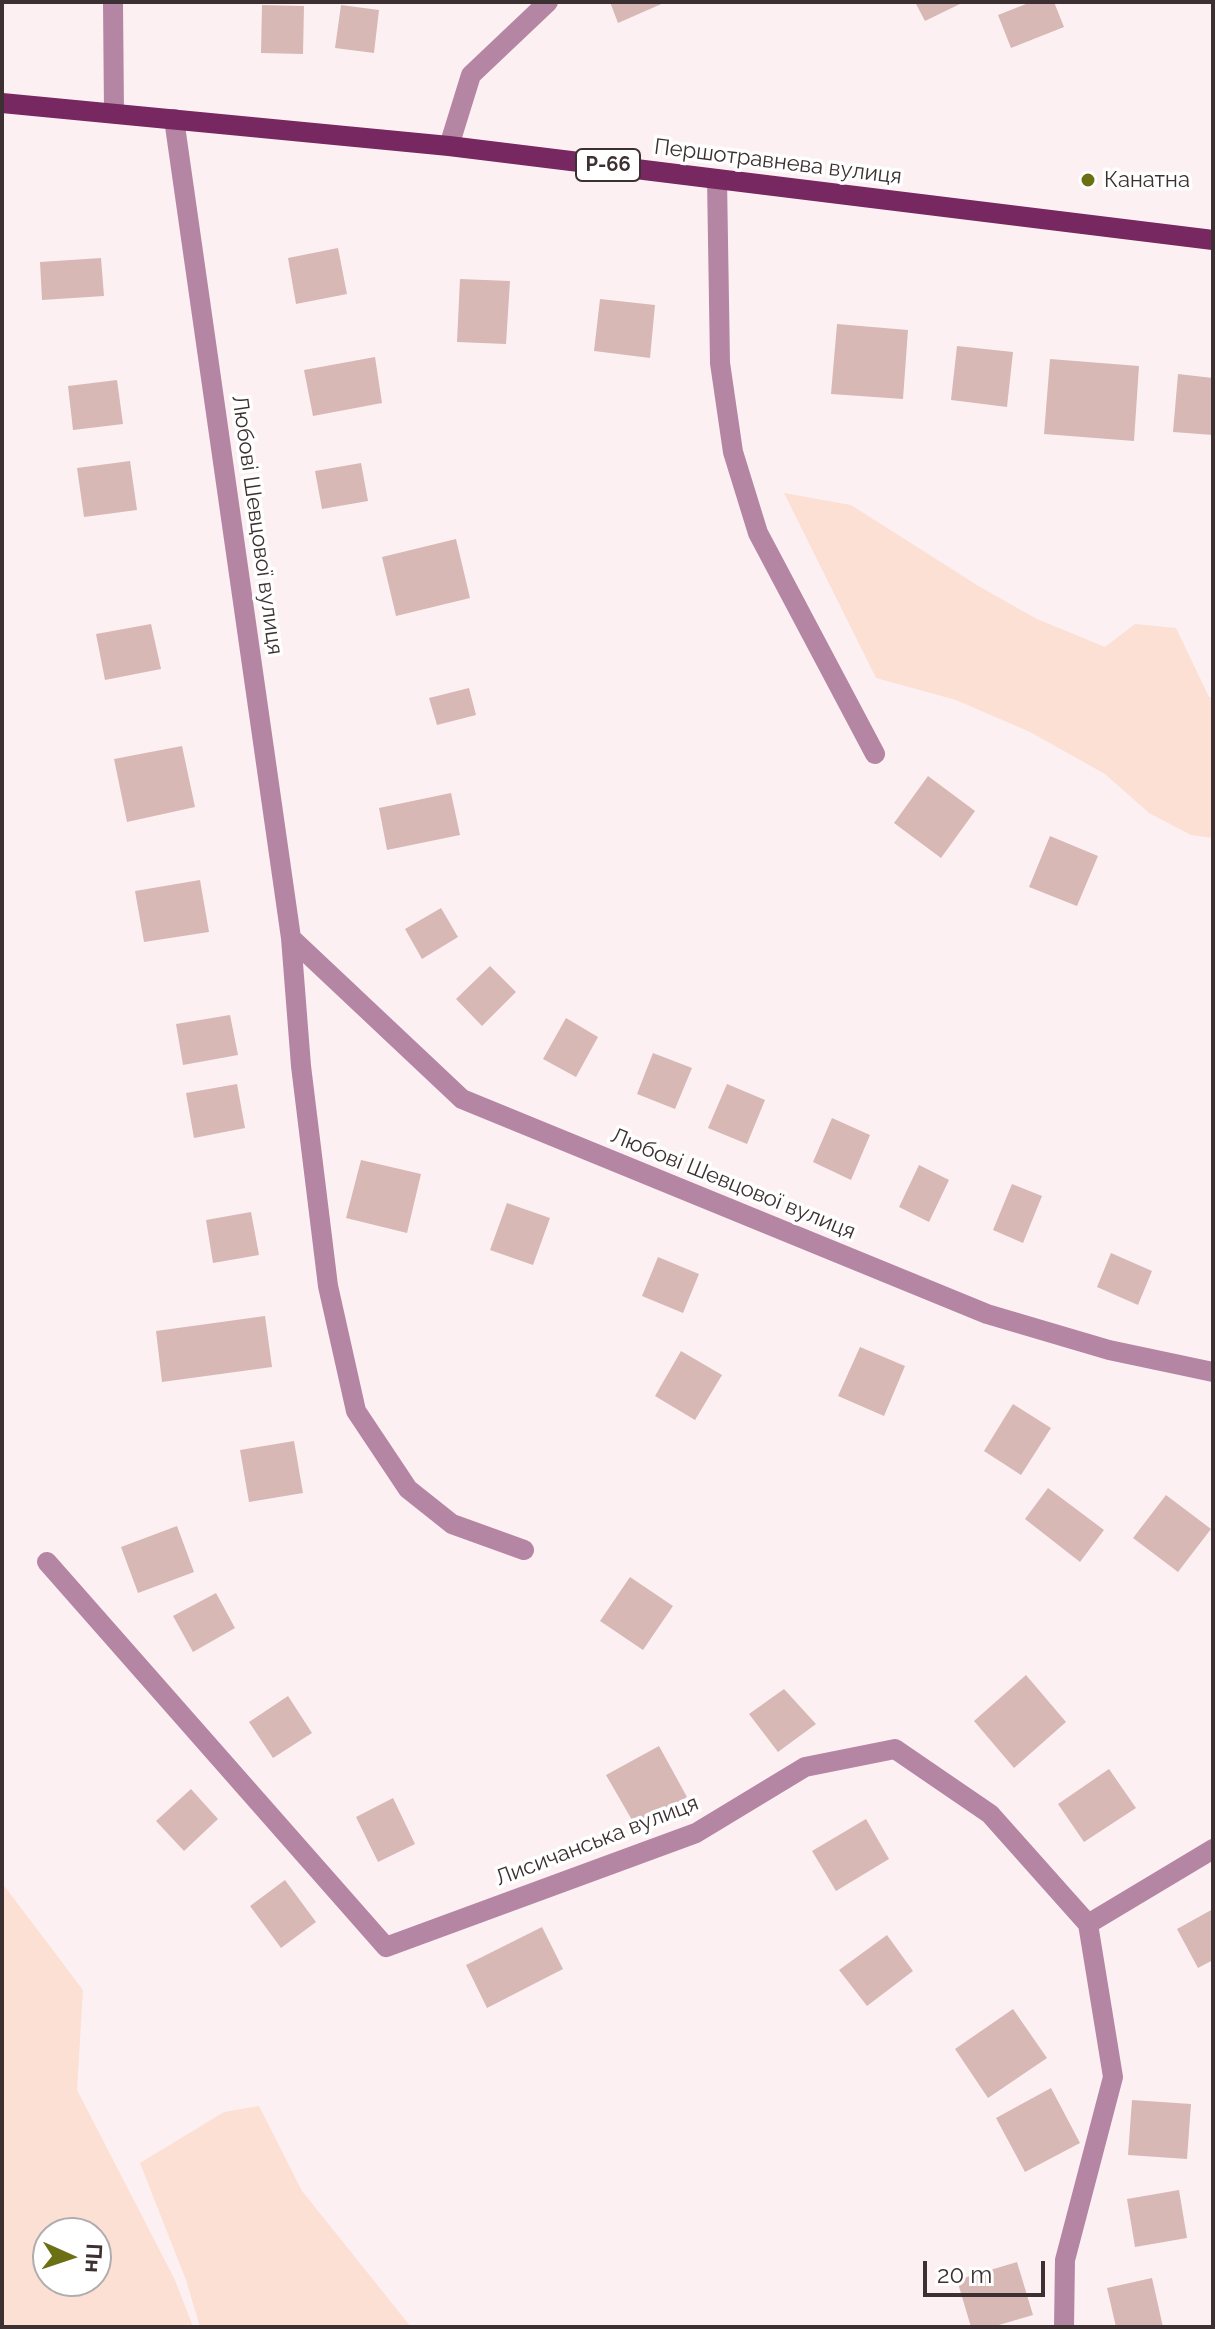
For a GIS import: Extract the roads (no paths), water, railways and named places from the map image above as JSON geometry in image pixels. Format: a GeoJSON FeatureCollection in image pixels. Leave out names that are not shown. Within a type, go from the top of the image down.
{"type":"FeatureCollection","features":[{"type":"Feature","properties":{"kind":"main road","name":"Першотравнева вулиця"},"geometry":{"type":"LineString","coordinates":[[2,103],[449,146],[1213,240]]}},
{"type":"Feature","properties":{"kind":"street"},"geometry":{"type":"LineString","coordinates":[[113,2],[114,113]]}},
{"type":"Feature","properties":{"kind":"street"},"geometry":{"type":"LineString","coordinates":[[449,146],[471,75],[548,2]]}},
{"type":"Feature","properties":{"kind":"street","name":"Любові Шевцової вулиця"},"geometry":{"type":"LineString","coordinates":[[174,119],[291,938],[301,1066],[328,1286],[356,1411],[408,1489],[452,1524],[524,1550]]}},
{"type":"Feature","properties":{"kind":"street"},"geometry":{"type":"LineString","coordinates":[[717,179],[720,363],[733,452],[758,533],[875,754]]}},
{"type":"Feature","properties":{"kind":"street","name":"Любові Шевцової вулиця"},"geometry":{"type":"LineString","coordinates":[[291,938],[462,1099],[987,1314],[1109,1350],[1213,1372]]}},
{"type":"Feature","properties":{"kind":"street","name":"Лисичанська вулиця"},"geometry":{"type":"LineString","coordinates":[[47,1562],[386,1947],[696,1833],[805,1767],[895,1749],[990,1814],[1088,1924]]}},
{"type":"Feature","properties":{"kind":"street"},"geometry":{"type":"LineString","coordinates":[[1064,2327],[1065,2260],[1113,2077],[1088,1924],[1213,1849]]}},
{"type":"Feature","properties":{"kind":"place","name":"Канатна"},"geometry":{"type":"Point","coordinates":[1088,180]}}]}
